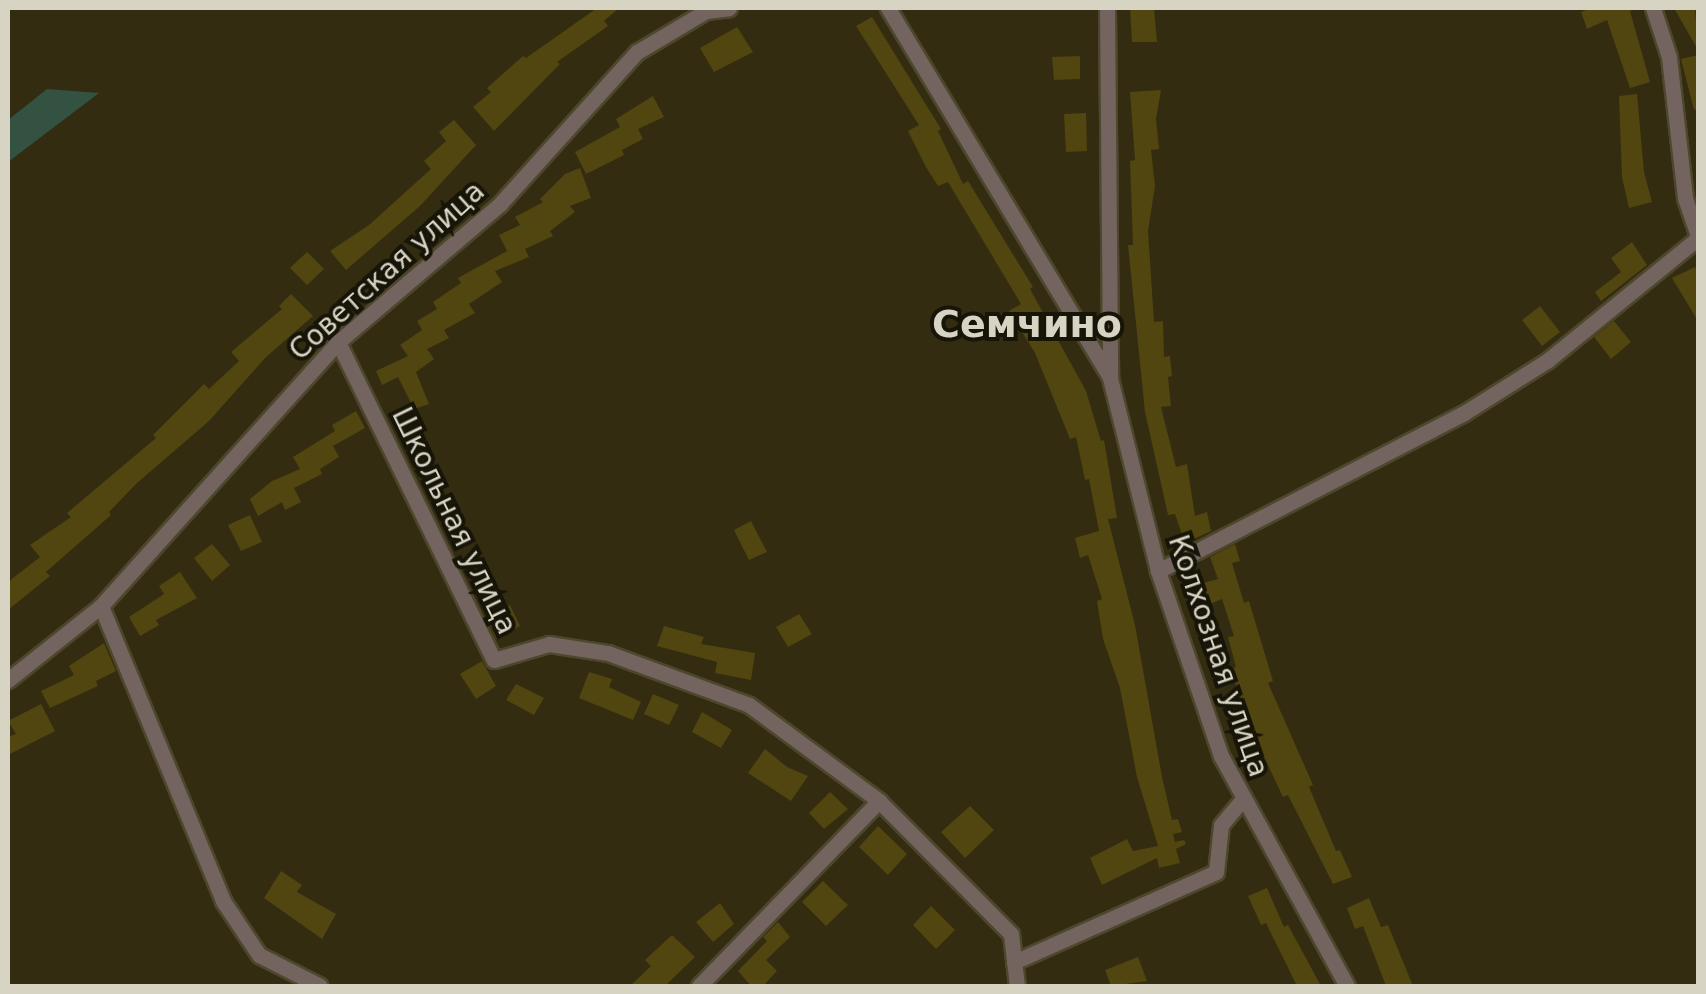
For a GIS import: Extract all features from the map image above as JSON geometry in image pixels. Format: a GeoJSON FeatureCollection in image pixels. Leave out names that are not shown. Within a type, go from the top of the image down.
{"type":"FeatureCollection","features":[{"type":"Feature","properties":{"kind":"street","name":"Советская улица"},"geometry":{"type":"LineString","coordinates":[[8,680],[100,606],[338,342],[500,204],[636,52],[706,10],[729,8]]}},
{"type":"Feature","properties":{"kind":"street","name":"Колхозная улица"},"geometry":{"type":"LineString","coordinates":[[888,8],[1110,378]]}},
{"type":"Feature","properties":{"kind":"street","name":"Колхозная улица"},"geometry":{"type":"LineString","coordinates":[[1107,8],[1110,378],[1158,571],[1220,756],[1347,986]]}},
{"type":"Feature","properties":{"kind":"street"},"geometry":{"type":"LineString","coordinates":[[1158,571],[1464,413],[1548,360],[1698,237],[1685,198],[1669,57],[1654,8]]}},
{"type":"Feature","properties":{"kind":"street","name":"Школьная улица"},"geometry":{"type":"LineString","coordinates":[[338,342],[494,660],[549,644],[608,653],[749,705],[879,800],[1011,934],[1017,986]]}},
{"type":"Feature","properties":{"kind":"street"},"geometry":{"type":"LineString","coordinates":[[100,606],[223,901],[259,955],[320,986]]}},
{"type":"Feature","properties":{"kind":"street"},"geometry":{"type":"LineString","coordinates":[[699,986],[879,800]]}},
{"type":"Feature","properties":{"kind":"street"},"geometry":{"type":"LineString","coordinates":[[1014,962],[1216,872],[1221,825],[1242,800]]}},
{"type":"Feature","properties":{"kind":"green space"},"geometry":{"type":"Polygon","coordinates":[[[47,89],[99,93],[8,162],[8,120],[47,89]]]}},
{"type":"Feature","properties":{"kind":"building"},"geometry":{"type":"Polygon","coordinates":[[[597,8],[619,8],[604,21],[608,26],[557,62],[560,64],[494,131],[473,107],[491,92],[487,88],[523,56],[526,58],[597,8]]]}},
{"type":"Feature","properties":{"kind":"building"},"geometry":{"type":"Polygon","coordinates":[[[1130,8],[1154,8],[1157,42],[1132,42],[1130,8]]]}},
{"type":"Feature","properties":{"kind":"building"},"geometry":{"type":"Polygon","coordinates":[[[1592,8],[1638,8],[1630,11],[1650,82],[1630,88],[1607,20],[1587,29],[1581,12],[1592,8]]]}},
{"type":"Feature","properties":{"kind":"building"},"geometry":{"type":"Polygon","coordinates":[[[1674,8],[1695,8],[1698,50],[1674,8]]]}},
{"type":"Feature","properties":{"kind":"building"},"geometry":{"type":"Polygon","coordinates":[[[872,17],[941,129],[938,131],[963,184],[968,181],[1033,287],[1030,289],[1086,391],[1101,441],[1104,440],[1117,518],[1108,519],[1135,625],[1172,820],[1178,819],[1182,832],[1173,834],[1175,842],[1184,840],[1186,844],[1176,849],[1180,863],[1159,868],[1157,858],[1102,885],[1090,858],[1127,839],[1133,851],[1158,846],[1137,777],[1120,688],[1103,639],[1097,601],[1102,599],[1088,555],[1080,558],[1075,538],[1099,531],[1089,479],[1085,480],[1076,437],[1070,439],[1035,353],[1009,311],[1021,304],[948,182],[938,186],[926,167],[908,131],[919,125],[856,26],[872,17]]]}},
{"type":"Feature","properties":{"kind":"building"},"geometry":{"type":"Polygon","coordinates":[[[737,27],[753,52],[714,72],[700,48],[737,27]]]}},
{"type":"Feature","properties":{"kind":"building"},"geometry":{"type":"Polygon","coordinates":[[[1698,55],[1698,109],[1694,110],[1681,59],[1698,55]]]}},
{"type":"Feature","properties":{"kind":"building"},"geometry":{"type":"Polygon","coordinates":[[[1080,56],[1080,79],[1054,80],[1052,57],[1080,56]]]}},
{"type":"Feature","properties":{"kind":"building"},"geometry":{"type":"Polygon","coordinates":[[[1161,90],[1156,119],[1159,149],[1151,150],[1155,186],[1148,231],[1154,322],[1163,321],[1164,357],[1170,356],[1172,376],[1168,377],[1171,406],[1161,407],[1176,467],[1187,464],[1195,516],[1207,512],[1211,531],[1185,543],[1175,514],[1168,515],[1145,412],[1128,245],[1133,245],[1130,161],[1135,160],[1130,92],[1161,90]]]}},
{"type":"Feature","properties":{"kind":"building"},"geometry":{"type":"Polygon","coordinates":[[[1637,94],[1644,172],[1652,202],[1629,208],[1622,177],[1619,96],[1637,94]]]}},
{"type":"Feature","properties":{"kind":"building"},"geometry":{"type":"Polygon","coordinates":[[[653,96],[664,117],[638,129],[643,139],[622,150],[624,155],[586,174],[575,152],[620,127],[616,119],[653,96]]]}},
{"type":"Feature","properties":{"kind":"building"},"geometry":{"type":"Polygon","coordinates":[[[1086,113],[1087,151],[1066,152],[1064,114],[1086,113]]]}},
{"type":"Feature","properties":{"kind":"building"},"geometry":{"type":"Polygon","coordinates":[[[454,120],[476,145],[420,206],[346,270],[330,251],[369,225],[431,169],[424,161],[446,141],[439,132],[454,120]]]}},
{"type":"Feature","properties":{"kind":"building"},"geometry":{"type":"Polygon","coordinates":[[[580,168],[591,198],[570,206],[575,212],[550,231],[553,236],[525,249],[529,257],[495,271],[502,282],[469,304],[475,313],[444,330],[449,338],[427,349],[434,359],[416,372],[429,404],[414,409],[398,377],[382,385],[376,371],[408,356],[400,345],[422,330],[417,321],[437,309],[433,302],[461,283],[458,278],[507,251],[499,235],[520,225],[515,217],[543,202],[540,199],[565,174],[580,168]]]}},
{"type":"Feature","properties":{"kind":"building"},"geometry":{"type":"Polygon","coordinates":[[[1632,242],[1647,265],[1601,301],[1595,292],[1621,272],[1611,258],[1632,242]]]}},
{"type":"Feature","properties":{"kind":"building"},"geometry":{"type":"Polygon","coordinates":[[[307,252],[324,269],[307,285],[290,268],[307,252]]]}},
{"type":"Feature","properties":{"kind":"building"},"geometry":{"type":"Polygon","coordinates":[[[1695,267],[1698,275],[1698,321],[1672,278],[1695,267]]]}},
{"type":"Feature","properties":{"kind":"building"},"geometry":{"type":"Polygon","coordinates":[[[291,294],[313,316],[265,358],[209,421],[137,483],[109,512],[111,515],[46,572],[50,576],[8,610],[8,582],[40,557],[30,545],[71,517],[67,513],[156,438],[153,435],[204,384],[209,389],[239,361],[231,352],[282,309],[279,306],[291,294]]]}},
{"type":"Feature","properties":{"kind":"building"},"geometry":{"type":"Polygon","coordinates":[[[1540,306],[1560,332],[1542,346],[1522,320],[1540,306]]]}},
{"type":"Feature","properties":{"kind":"building"},"geometry":{"type":"Polygon","coordinates":[[[1614,321],[1631,342],[1611,359],[1594,337],[1614,321]]]}},
{"type":"Feature","properties":{"kind":"building"},"geometry":{"type":"Polygon","coordinates":[[[356,411],[365,428],[333,446],[339,457],[320,469],[322,474],[294,488],[301,502],[285,510],[282,502],[258,516],[250,499],[272,481],[300,469],[293,457],[335,431],[332,425],[356,411]]]}},
{"type":"Feature","properties":{"kind":"building"},"geometry":{"type":"Polygon","coordinates":[[[250,515],[262,542],[241,551],[228,525],[250,515]]]}},
{"type":"Feature","properties":{"kind":"building"},"geometry":{"type":"Polygon","coordinates":[[[751,521],[767,552],[749,560],[734,530],[751,521]]]}},
{"type":"Feature","properties":{"kind":"building"},"geometry":{"type":"Polygon","coordinates":[[[212,544],[230,565],[212,581],[194,558],[212,544]]]}},
{"type":"Feature","properties":{"kind":"building"},"geometry":{"type":"Polygon","coordinates":[[[1235,544],[1240,561],[1232,563],[1244,603],[1249,601],[1273,681],[1268,683],[1313,785],[1309,787],[1336,851],[1340,850],[1352,877],[1333,884],[1288,795],[1283,797],[1257,742],[1230,669],[1236,667],[1228,637],[1234,636],[1222,599],[1210,604],[1203,583],[1218,579],[1210,557],[1235,544]]]}},
{"type":"Feature","properties":{"kind":"building"},"geometry":{"type":"Polygon","coordinates":[[[180,572],[197,598],[156,620],[159,625],[140,636],[129,617],[164,594],[159,586],[180,572]]]}},
{"type":"Feature","properties":{"kind":"building"},"geometry":{"type":"Polygon","coordinates":[[[510,605],[520,626],[496,639],[486,617],[510,605]]]}},
{"type":"Feature","properties":{"kind":"building"},"geometry":{"type":"Polygon","coordinates":[[[799,614],[812,634],[788,647],[776,627],[799,614]]]}},
{"type":"Feature","properties":{"kind":"building"},"geometry":{"type":"Polygon","coordinates":[[[664,626],[704,637],[701,644],[755,653],[751,680],[715,673],[717,662],[657,646],[664,626]]]}},
{"type":"Feature","properties":{"kind":"building"},"geometry":{"type":"Polygon","coordinates":[[[104,643],[116,671],[96,681],[98,686],[50,708],[41,691],[74,675],[69,666],[104,643]]]}},
{"type":"Feature","properties":{"kind":"building"},"geometry":{"type":"Polygon","coordinates":[[[482,661],[496,686],[476,699],[460,674],[482,661]]]}},
{"type":"Feature","properties":{"kind":"building"},"geometry":{"type":"Polygon","coordinates":[[[589,672],[612,679],[609,687],[641,702],[633,720],[579,698],[589,672]]]}},
{"type":"Feature","properties":{"kind":"building"},"geometry":{"type":"Polygon","coordinates":[[[516,684],[544,698],[534,715],[506,700],[516,684]]]}},
{"type":"Feature","properties":{"kind":"building"},"geometry":{"type":"Polygon","coordinates":[[[653,694],[679,705],[669,725],[644,714],[653,694]]]}},
{"type":"Feature","properties":{"kind":"building"},"geometry":{"type":"Polygon","coordinates":[[[41,704],[55,731],[8,755],[8,737],[16,734],[8,721],[41,704]]]}},
{"type":"Feature","properties":{"kind":"building"},"geometry":{"type":"Polygon","coordinates":[[[702,712],[732,730],[721,748],[692,732],[702,712]]]}},
{"type":"Feature","properties":{"kind":"building"},"geometry":{"type":"Polygon","coordinates":[[[765,749],[787,767],[808,776],[791,801],[748,773],[765,749]]]}},
{"type":"Feature","properties":{"kind":"building"},"geometry":{"type":"Polygon","coordinates":[[[830,792],[848,809],[824,829],[809,813],[830,792]]]}},
{"type":"Feature","properties":{"kind":"building"},"geometry":{"type":"Polygon","coordinates":[[[970,806],[994,830],[965,858],[941,832],[970,806]]]}},
{"type":"Feature","properties":{"kind":"building"},"geometry":{"type":"Polygon","coordinates":[[[878,826],[907,854],[888,875],[859,847],[878,826]]]}},
{"type":"Feature","properties":{"kind":"building"},"geometry":{"type":"Polygon","coordinates":[[[281,871],[302,885],[297,892],[336,914],[322,939],[264,898],[281,871]]]}},
{"type":"Feature","properties":{"kind":"building"},"geometry":{"type":"Polygon","coordinates":[[[823,881],[848,905],[826,926],[802,902],[823,881]]]}},
{"type":"Feature","properties":{"kind":"building"},"geometry":{"type":"Polygon","coordinates":[[[1267,888],[1284,927],[1288,925],[1321,986],[1297,986],[1266,923],[1261,925],[1248,896],[1267,888]]]}},
{"type":"Feature","properties":{"kind":"building"},"geometry":{"type":"Polygon","coordinates":[[[1369,898],[1381,927],[1388,925],[1413,986],[1386,986],[1363,926],[1355,929],[1347,908],[1369,898]]]}},
{"type":"Feature","properties":{"kind":"building"},"geometry":{"type":"Polygon","coordinates":[[[720,903],[734,924],[713,942],[696,922],[720,903]]]}},
{"type":"Feature","properties":{"kind":"building"},"geometry":{"type":"Polygon","coordinates":[[[931,906],[955,930],[936,949],[913,925],[931,906]]]}},
{"type":"Feature","properties":{"kind":"building"},"geometry":{"type":"Polygon","coordinates":[[[778,922],[790,937],[766,960],[777,971],[763,986],[751,986],[738,971],[767,941],[763,937],[778,922]]]}},
{"type":"Feature","properties":{"kind":"building"},"geometry":{"type":"Polygon","coordinates":[[[672,935],[695,957],[665,986],[630,986],[651,966],[645,960],[672,935]]]}},
{"type":"Feature","properties":{"kind":"building"},"geometry":{"type":"Polygon","coordinates":[[[1138,957],[1147,981],[1111,986],[1105,970],[1138,957]]]}},
{"type":"Feature","properties":{"kind":"district","name":"Семчино"},"geometry":{"type":"Point","coordinates":[1027,325]}}]}
